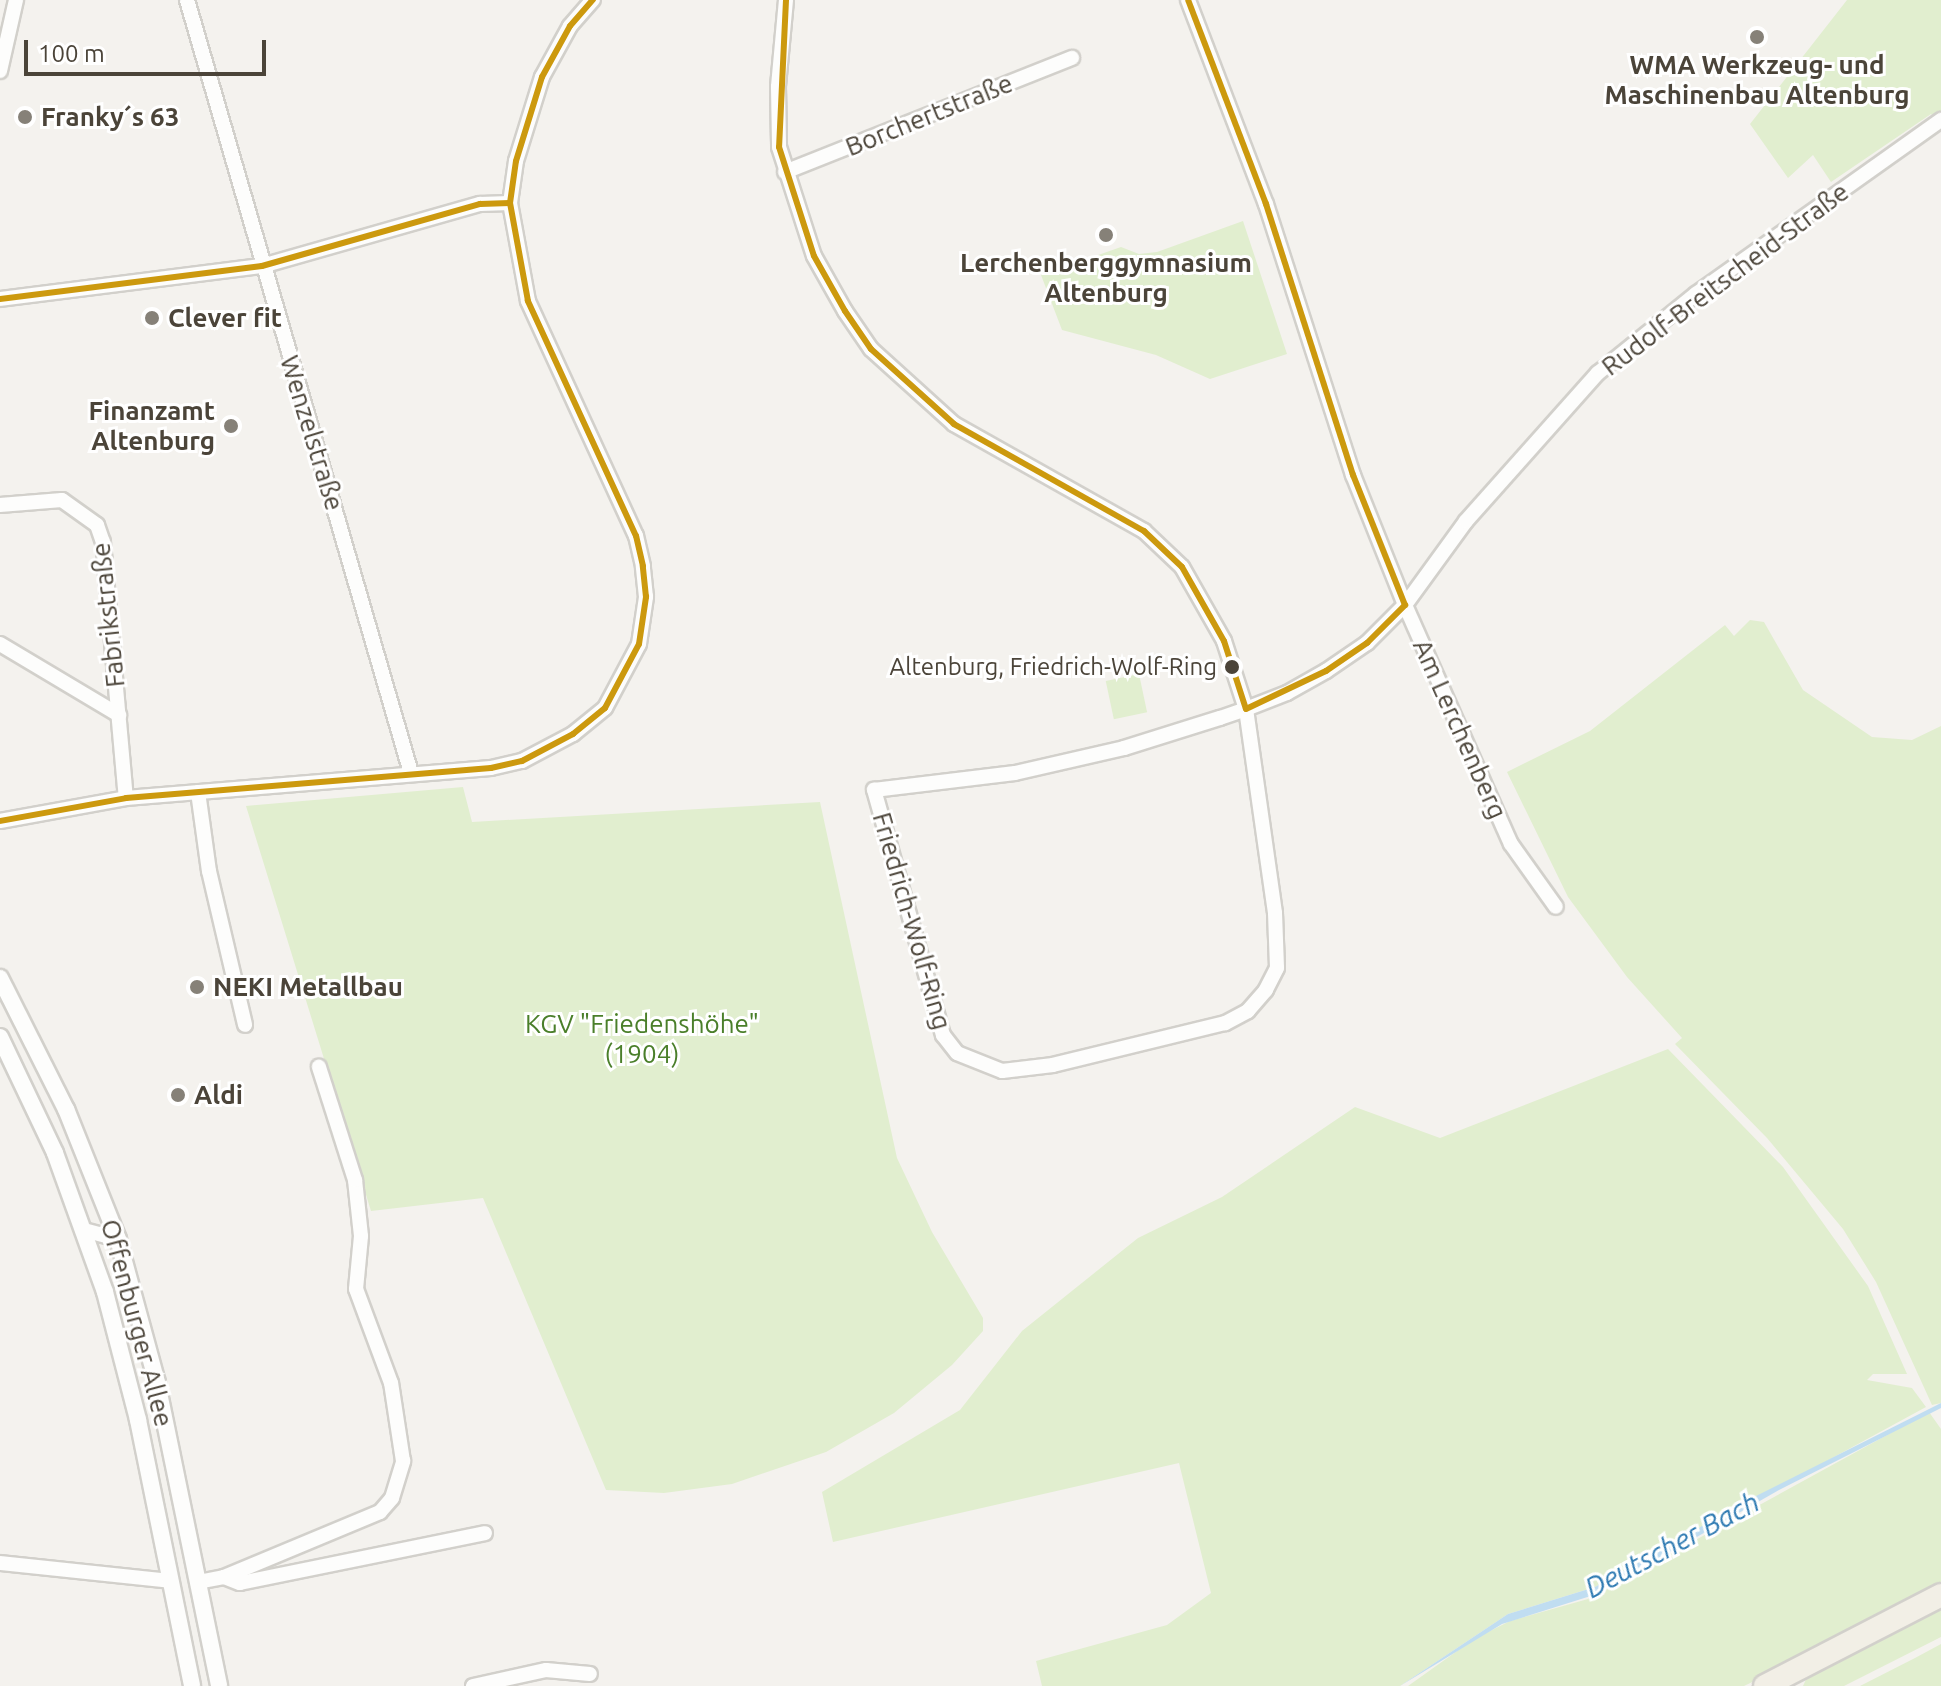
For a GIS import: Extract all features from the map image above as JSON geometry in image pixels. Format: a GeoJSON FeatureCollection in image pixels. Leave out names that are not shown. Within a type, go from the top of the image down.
{"type":"FeatureCollection","features":[{"type":"Feature","properties":{"kind":"main road"},"geometry":{"type":"LineString","coordinates":[[1765,1686],[1941,1595]]}},
{"type":"Feature","properties":{"kind":"street"},"geometry":{"type":"LineString","coordinates":[[0,71],[16,0]]}},
{"type":"Feature","properties":{"kind":"street","name":"Wenzelstraße"},"geometry":{"type":"LineString","coordinates":[[187,0],[411,773]]}},
{"type":"Feature","properties":{"kind":"street"},"geometry":{"type":"LineString","coordinates":[[0,821],[126,798],[411,773],[465,772],[522,761],[573,734],[605,708],[639,644],[646,597],[636,536],[528,301],[510,203],[516,161],[542,77],[570,26],[593,0]]}},
{"type":"Feature","properties":{"kind":"street"},"geometry":{"type":"LineString","coordinates":[[786,0],[778,87],[785,172],[814,256],[871,349],[954,424],[1144,531],[1182,567],[1212,615],[1246,709]]}},
{"type":"Feature","properties":{"kind":"street","name":"Am Lerchenberg"},"geometry":{"type":"LineString","coordinates":[[1188,0],[1266,204],[1353,475],[1405,605],[1511,844],[1556,907]]}},
{"type":"Feature","properties":{"kind":"street","name":"Borchertstraße"},"geometry":{"type":"LineString","coordinates":[[785,172],[1072,58]]}},
{"type":"Feature","properties":{"kind":"street","name":"Rudolf-Breitscheid-Straße"},"geometry":{"type":"LineString","coordinates":[[1246,709],[1326,671],[1367,643],[1405,605],[1466,521],[1598,373],[1696,294],[1941,120]]}},
{"type":"Feature","properties":{"kind":"street"},"geometry":{"type":"LineString","coordinates":[[0,299],[262,266],[480,204],[510,203]]}},
{"type":"Feature","properties":{"kind":"street","name":"Fabrikstraße"},"geometry":{"type":"LineString","coordinates":[[0,505],[62,500],[97,525],[103,542],[126,798]]}},
{"type":"Feature","properties":{"kind":"street","name":"Fabrikstraße"},"geometry":{"type":"LineString","coordinates":[[0,644],[119,715]]}},
{"type":"Feature","properties":{"kind":"street","name":"Friedrich-Wolf-Ring"},"geometry":{"type":"LineString","coordinates":[[1246,709],[1275,913],[1277,968],[1266,990],[1248,1011],[1225,1023],[1053,1065],[1002,1071],[957,1053],[943,1035],[929,998],[874,790],[1015,773],[1124,748],[1246,709]]}},
{"type":"Feature","properties":{"kind":"street"},"geometry":{"type":"LineString","coordinates":[[198,792],[209,871],[245,1025]]}},
{"type":"Feature","properties":{"kind":"street","name":"Offenburger Allee"},"geometry":{"type":"LineString","coordinates":[[0,978],[66,1109],[118,1239],[157,1383],[219,1686]]}},
{"type":"Feature","properties":{"kind":"street","name":"Offenburger Allee"},"geometry":{"type":"LineString","coordinates":[[0,1037],[35,1106],[84,1230],[138,1420],[192,1686]]}},
{"type":"Feature","properties":{"kind":"street"},"geometry":{"type":"LineString","coordinates":[[198,1582],[224,1577],[380,1512],[392,1498],[403,1461],[391,1383],[356,1289],[361,1236],[355,1180],[319,1067]]}},
{"type":"Feature","properties":{"kind":"street"},"geometry":{"type":"LineString","coordinates":[[84,1230],[118,1239]]}},
{"type":"Feature","properties":{"kind":"street"},"geometry":{"type":"LineString","coordinates":[[224,1577],[240,1583],[485,1533]]}},
{"type":"Feature","properties":{"kind":"street"},"geometry":{"type":"LineString","coordinates":[[0,1563],[170,1581]]}},
{"type":"Feature","properties":{"kind":"street"},"geometry":{"type":"LineString","coordinates":[[473,1686],[546,1670],[590,1674]]}},
{"type":"Feature","properties":{"kind":"green space"},"geometry":{"type":"Polygon","coordinates":[[[1847,0],[1941,0],[1941,124],[1931,114],[1831,182],[1813,155],[1788,178],[1750,124],[1847,0]]]}},
{"type":"Feature","properties":{"kind":"green space"},"geometry":{"type":"Polygon","coordinates":[[[1243,221],[1287,354],[1210,379],[1156,355],[1062,330],[1041,275],[1121,247],[1139,254],[1157,252],[1243,221]]]}},
{"type":"Feature","properties":{"kind":"green space"},"geometry":{"type":"Polygon","coordinates":[[[1750,620],[1764,622],[1803,690],[1872,737],[1912,740],[1941,726],[1941,1403],[1932,1405],[1876,1282],[1843,1229],[1767,1138],[1675,1044],[1682,1038],[1627,977],[1568,897],[1507,772],[1590,731],[1725,625],[1734,636],[1750,620]]]}},
{"type":"Feature","properties":{"kind":"green space"},"geometry":{"type":"Polygon","coordinates":[[[1139,674],[1147,712],[1114,719],[1106,681],[1139,674]]]}},
{"type":"Feature","properties":{"kind":"green space","name":"KGV \"Friedenshöhe\" (1904)"},"geometry":{"type":"Polygon","coordinates":[[[463,787],[472,822],[820,802],[897,1158],[932,1232],[983,1318],[983,1331],[952,1365],[894,1413],[826,1452],[732,1484],[664,1493],[606,1490],[483,1198],[371,1211],[246,806],[463,787]]]}},
{"type":"Feature","properties":{"kind":"green space"},"geometry":{"type":"Polygon","coordinates":[[[1668,1049],[1783,1167],[1868,1286],[1907,1374],[1873,1374],[1867,1380],[1912,1388],[1926,1407],[1595,1587],[1508,1614],[1400,1686],[1042,1686],[1036,1661],[1167,1625],[1211,1593],[1179,1463],[833,1542],[822,1492],[960,1410],[1022,1331],[1138,1238],[1222,1197],[1355,1107],[1440,1138],[1668,1049]]]}},
{"type":"Feature","properties":{"kind":"green space"},"geometry":{"type":"Polygon","coordinates":[[[1929,1412],[1941,1429],[1941,1585],[1744,1686],[1408,1686],[1474,1639],[1510,1621],[1588,1599],[1929,1412]]]}},
{"type":"Feature","properties":{"kind":"green space"},"geometry":{"type":"Polygon","coordinates":[[[1941,1605],[1941,1637],[1844,1686],[1803,1686],[1808,1675],[1941,1605]]]}},
{"type":"Feature","properties":{"kind":"green space"},"geometry":{"type":"Polygon","coordinates":[[[1941,1644],[1941,1686],[1860,1686],[1915,1658],[1941,1644]]]}},
{"type":"Feature","properties":{"kind":"water","name":"Deutscher Bach"},"geometry":{"type":"Polygon","coordinates":[[[1941,1403],[1941,1408],[1779,1490],[1597,1594],[1502,1624],[1400,1686],[1508,1614],[1595,1587],[1746,1501],[1941,1403]]]}},
{"type":"Feature","properties":{"kind":"transit line"},"geometry":{"type":"LineString","coordinates":[[0,821],[126,798],[491,768],[522,761],[573,734],[605,708],[639,644],[646,597],[643,566],[636,536],[528,301],[510,203],[516,161],[542,77],[570,26],[593,0]]}},
{"type":"Feature","properties":{"kind":"transit line"},"geometry":{"type":"LineString","coordinates":[[786,0],[779,147],[814,256],[845,311],[871,349],[954,424],[1144,531],[1182,567],[1224,641],[1246,709],[1326,671],[1367,643],[1405,605],[1353,475],[1266,204],[1188,0]]}},
{"type":"Feature","properties":{"kind":"transit line"},"geometry":{"type":"LineString","coordinates":[[0,299],[262,266],[480,204],[510,203]]}},
{"type":"Feature","properties":{"kind":"place","name":"WMA Werkzeug- und Maschinenbau Altenburg"},"geometry":{"type":"Point","coordinates":[1757,37]}},
{"type":"Feature","properties":{"kind":"place","name":"Franky´s 63"},"geometry":{"type":"Point","coordinates":[25,117]}},
{"type":"Feature","properties":{"kind":"place","name":"Lerchenberggymnasium Altenburg"},"geometry":{"type":"Point","coordinates":[1106,235]}},
{"type":"Feature","properties":{"kind":"place","name":"Clever fit"},"geometry":{"type":"Point","coordinates":[152,318]}},
{"type":"Feature","properties":{"kind":"place","name":"Finanzamt Altenburg"},"geometry":{"type":"Point","coordinates":[231,426]}},
{"type":"Feature","properties":{"kind":"place","name":"Altenburg, Friedrich-Wolf-Ring"},"geometry":{"type":"Point","coordinates":[1232,667]}},
{"type":"Feature","properties":{"kind":"place","name":"NEKI Metallbau"},"geometry":{"type":"Point","coordinates":[197,987]}},
{"type":"Feature","properties":{"kind":"place","name":"Aldi"},"geometry":{"type":"Point","coordinates":[178,1095]}}]}
